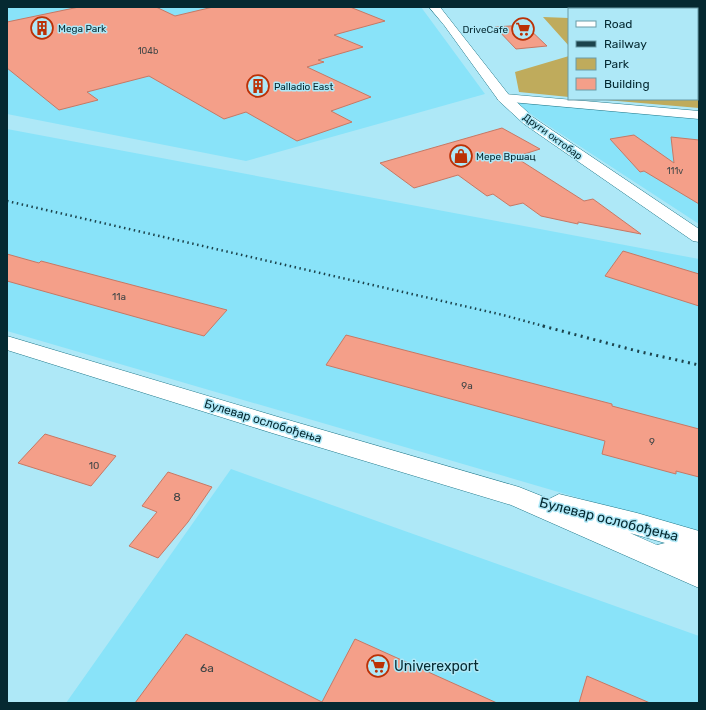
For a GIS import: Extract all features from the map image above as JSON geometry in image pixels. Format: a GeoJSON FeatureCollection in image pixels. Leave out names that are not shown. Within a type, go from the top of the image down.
{"type":"FeatureCollection","features":[{"type":"Feature","properties":{"kind":"street","name":"Други октобар"},"geometry":{"type":"LineString","coordinates":[[434,7],[448,23],[504,98],[529,121],[699,237]]}},
{"type":"Feature","properties":{"kind":"street"},"geometry":{"type":"LineString","coordinates":[[504,98],[699,115]]}},
{"type":"Feature","properties":{"kind":"street","name":"Булевар ослобођења"},"geometry":{"type":"LineString","coordinates":[[7,343],[296,432],[519,497],[585,511],[699,542]]}},
{"type":"Feature","properties":{"kind":"street","name":"Булевар ослобођења"},"geometry":{"type":"LineString","coordinates":[[519,497],[645,554],[699,576]]}},
{"type":"Feature","properties":{"kind":"street","name":"Булевар ослобођења"},"geometry":{"type":"LineString","coordinates":[[645,554],[699,558]]}},
{"type":"Feature","properties":{"kind":"shaded area"},"geometry":{"type":"Polygon","coordinates":[[[7,7],[421,7],[485,94],[246,161],[7,114],[7,7]]]}},
{"type":"Feature","properties":{"kind":"shaded area"},"geometry":{"type":"Polygon","coordinates":[[[509,100],[699,116],[699,224],[509,100]]]}},
{"type":"Feature","properties":{"kind":"shaded area"},"geometry":{"type":"Polygon","coordinates":[[[7,129],[699,259],[699,533],[7,331],[7,129]]]}},
{"type":"Feature","properties":{"kind":"shaded area"},"geometry":{"type":"Polygon","coordinates":[[[231,469],[699,636],[699,703],[66,703],[231,469]]]}},
{"type":"Feature","properties":{"kind":"green space"},"geometry":{"type":"Polygon","coordinates":[[[543,17],[568,18],[568,45],[543,17]]]}},
{"type":"Feature","properties":{"kind":"green space"},"geometry":{"type":"Polygon","coordinates":[[[698,27],[699,108],[606,100],[698,100],[698,27]]]}},
{"type":"Feature","properties":{"kind":"green space"},"geometry":{"type":"Polygon","coordinates":[[[568,56],[568,97],[519,92],[515,72],[568,56]]]}},
{"type":"Feature","properties":{"kind":"building"},"geometry":{"type":"Polygon","coordinates":[[[79,7],[156,7],[175,16],[213,7],[350,7],[385,21],[334,35],[363,47],[318,60],[324,62],[307,67],[371,97],[331,111],[352,122],[297,141],[246,112],[224,119],[149,76],[87,92],[98,100],[59,110],[7,68],[7,22],[79,7]]]}},
{"type":"Feature","properties":{"kind":"building"},"geometry":{"type":"Polygon","coordinates":[[[525,25],[547,46],[516,49],[495,27],[525,25]]]}},
{"type":"Feature","properties":{"kind":"building"},"geometry":{"type":"Polygon","coordinates":[[[502,128],[540,149],[515,157],[584,201],[593,199],[641,234],[578,222],[578,224],[541,216],[523,203],[510,206],[493,194],[487,196],[458,175],[414,188],[380,163],[502,128]]]}},
{"type":"Feature","properties":{"kind":"building"},"geometry":{"type":"Polygon","coordinates":[[[634,135],[674,163],[671,137],[699,140],[699,204],[644,171],[640,172],[610,139],[634,135]]]}},
{"type":"Feature","properties":{"kind":"building"},"geometry":{"type":"Polygon","coordinates":[[[623,251],[699,274],[699,306],[605,276],[623,251]]]}},
{"type":"Feature","properties":{"kind":"building"},"geometry":{"type":"Polygon","coordinates":[[[7,254],[39,263],[41,261],[227,310],[204,336],[7,281],[7,254]]]}},
{"type":"Feature","properties":{"kind":"building"},"geometry":{"type":"Polygon","coordinates":[[[346,335],[612,404],[612,406],[699,429],[699,477],[676,471],[676,474],[602,454],[605,441],[326,365],[346,335]]]}},
{"type":"Feature","properties":{"kind":"building"},"geometry":{"type":"Polygon","coordinates":[[[45,434],[116,456],[91,486],[18,463],[45,434]]]}},
{"type":"Feature","properties":{"kind":"building"},"geometry":{"type":"Polygon","coordinates":[[[168,472],[212,487],[188,522],[158,558],[129,546],[157,512],[142,506],[168,472]]]}},
{"type":"Feature","properties":{"kind":"building"},"geometry":{"type":"Polygon","coordinates":[[[186,634],[322,702],[355,639],[497,703],[135,703],[186,634]]]}},
{"type":"Feature","properties":{"kind":"building"},"geometry":{"type":"Polygon","coordinates":[[[587,676],[650,703],[579,703],[587,676]]]}},
{"type":"Feature","properties":{"kind":"railway"},"geometry":{"type":"LineString","coordinates":[[7,201],[503,315],[547,327]]}},
{"type":"Feature","properties":{"kind":"railway"},"geometry":{"type":"LineString","coordinates":[[543,326],[637,351],[699,365]]}},
{"type":"Feature","properties":{"kind":"place","name":"Mega Park"},"geometry":{"type":"Point","coordinates":[42,28]}},
{"type":"Feature","properties":{"kind":"place","name":"DriveCafe"},"geometry":{"type":"Point","coordinates":[523,29]}},
{"type":"Feature","properties":{"kind":"place","name":"Palladio East"},"geometry":{"type":"Point","coordinates":[258,86]}},
{"type":"Feature","properties":{"kind":"place","name":"Мере Вршац"},"geometry":{"type":"Point","coordinates":[461,156]}},
{"type":"Feature","properties":{"kind":"place","name":"Univerexport"},"geometry":{"type":"Point","coordinates":[378,666]}}]}
